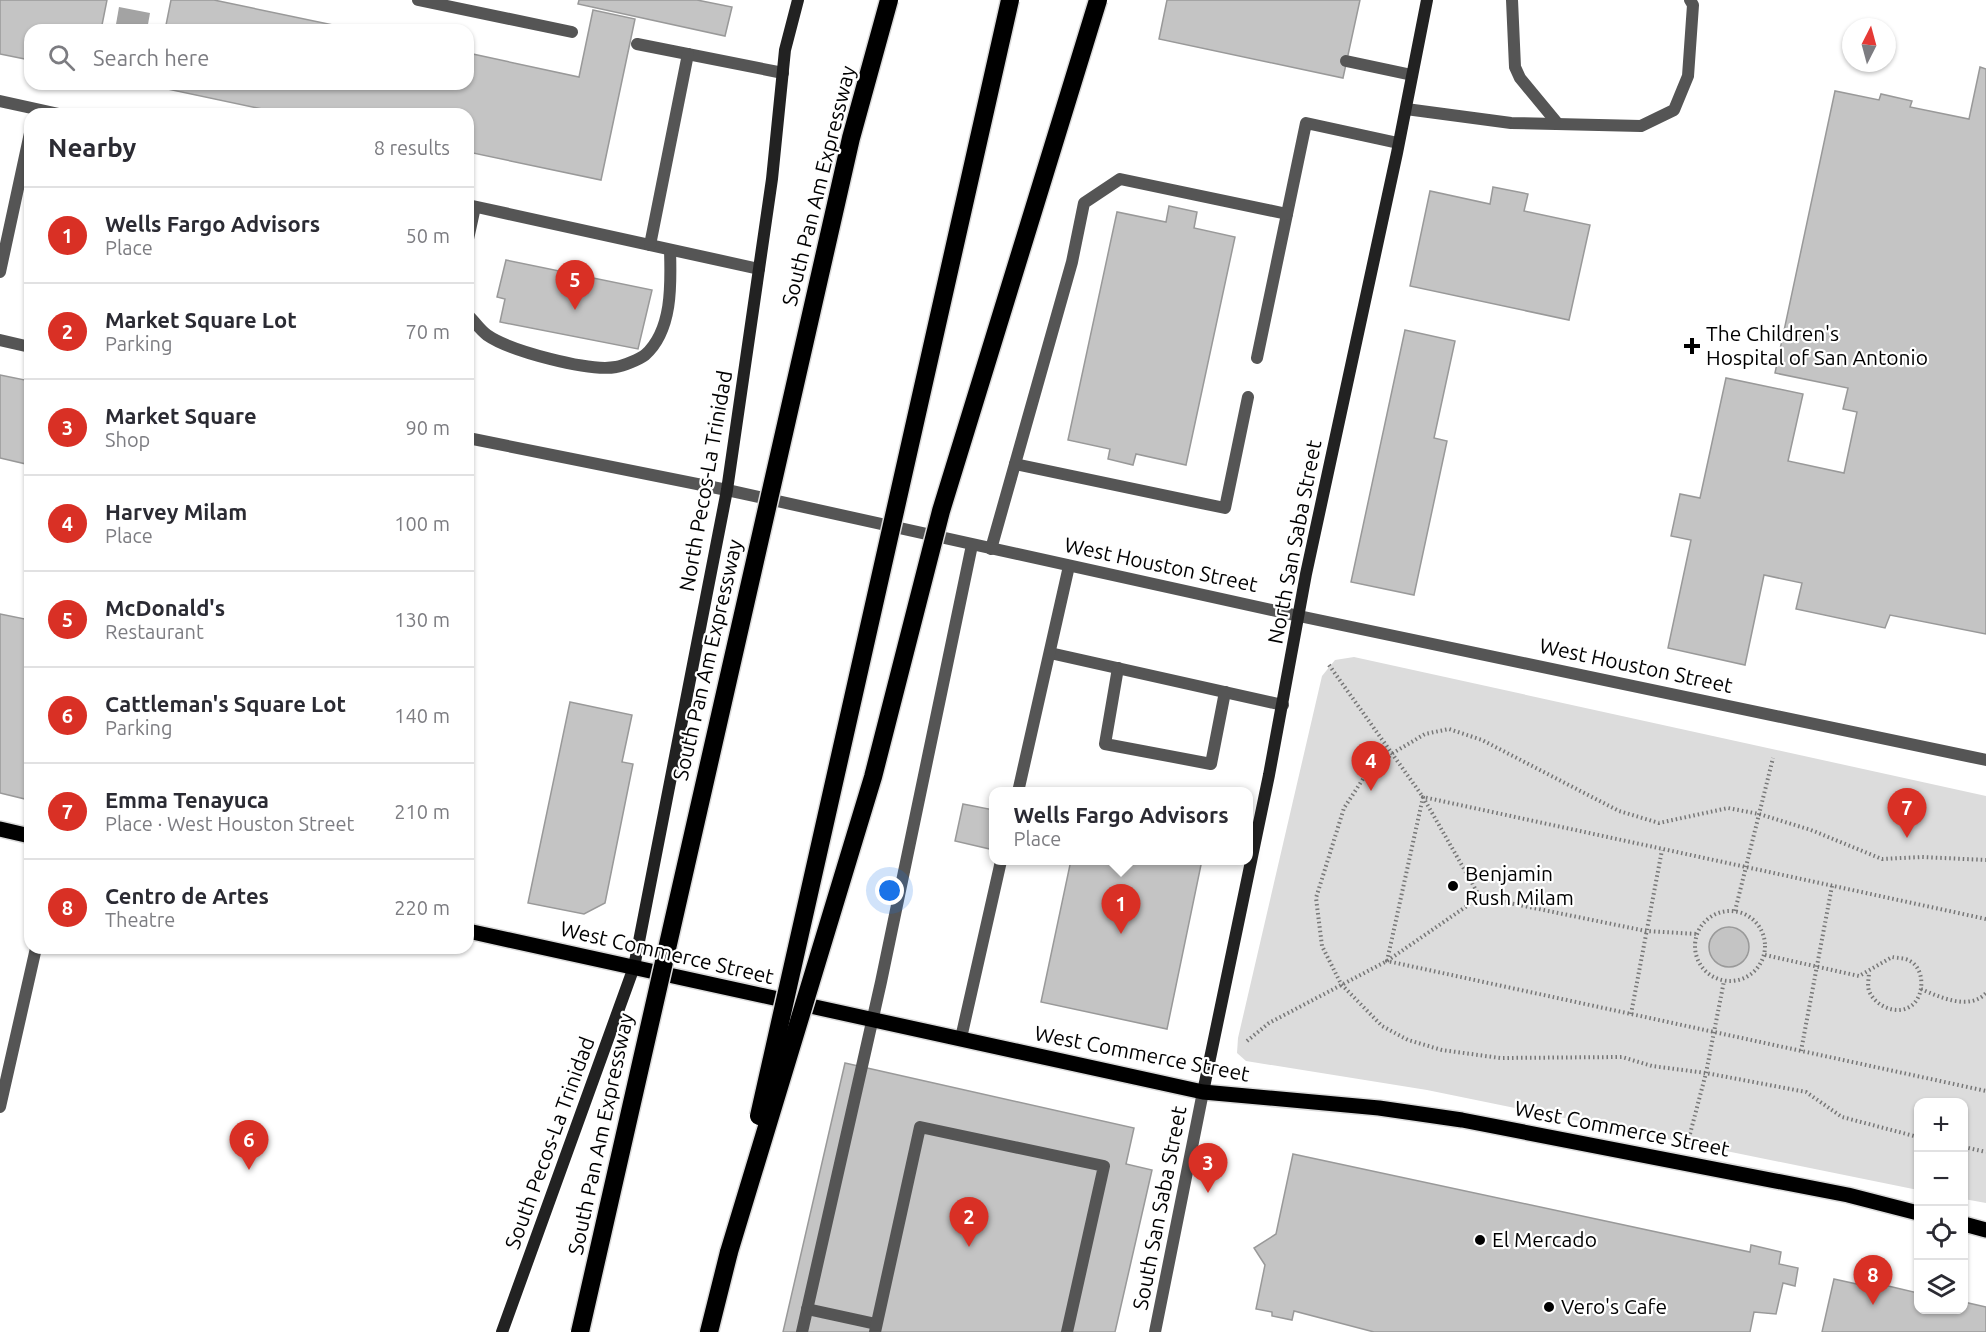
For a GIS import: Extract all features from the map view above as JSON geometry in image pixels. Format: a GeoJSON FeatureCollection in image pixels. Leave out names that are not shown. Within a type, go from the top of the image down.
{"type":"FeatureCollection","features":[{"type":"Feature","properties":{"kind":"highway","name":"South Pan Am Expressway"},"geometry":{"type":"LineString","coordinates":[[580,1332],[851,138],[889,0]]}},
{"type":"Feature","properties":{"kind":"highway"},"geometry":{"type":"LineString","coordinates":[[709,1332],[729,1252],[869,616],[1010,0]]}},
{"type":"Feature","properties":{"kind":"highway"},"geometry":{"type":"LineString","coordinates":[[729,1252],[873,777],[941,511],[1098,0]]}},
{"type":"Feature","properties":{"kind":"main road","name":"North San Saba Street"},"geometry":{"type":"LineString","coordinates":[[1253,847],[1427,0]]}},
{"type":"Feature","properties":{"kind":"main road","name":"North Pecos-La Trinidad"},"geometry":{"type":"LineString","coordinates":[[634,966],[727,490],[759,269],[785,50],[795,1]]}},
{"type":"Feature","properties":{"kind":"main road"},"geometry":{"type":"LineString","coordinates":[[0,829],[24,835]]}},
{"type":"Feature","properties":{"kind":"main road","name":"North San Saba Street"},"geometry":{"type":"LineString","coordinates":[[1203,1092],[1249,865]]}},
{"type":"Feature","properties":{"kind":"main road","name":"West Commerce Street"},"geometry":{"type":"LineString","coordinates":[[474,932],[1203,1092],[1379,1108],[1462,1120],[1848,1195],[1914,1212]]}},
{"type":"Feature","properties":{"kind":"main road","name":"South Pecos-La Trinidad"},"geometry":{"type":"LineString","coordinates":[[502,1332],[634,966]]}},
{"type":"Feature","properties":{"kind":"main road"},"geometry":{"type":"LineString","coordinates":[[1968,1225],[1986,1230]]}},
{"type":"Feature","properties":{"kind":"street"},"geometry":{"type":"LineString","coordinates":[[418,0],[572,32]]}},
{"type":"Feature","properties":{"kind":"street"},"geometry":{"type":"LineString","coordinates":[[1512,0],[1511,32],[1515,67],[1520,78],[1558,124]]}},
{"type":"Feature","properties":{"kind":"street"},"geometry":{"type":"LineString","coordinates":[[1406,109],[1510,123],[1641,126],[1674,110],[1689,76],[1693,5],[1690,0]]}},
{"type":"Feature","properties":{"kind":"street"},"geometry":{"type":"LineString","coordinates":[[637,44],[783,74]]}},
{"type":"Feature","properties":{"kind":"street"},"geometry":{"type":"LineString","coordinates":[[650,245],[688,54]]}},
{"type":"Feature","properties":{"kind":"street"},"geometry":{"type":"LineString","coordinates":[[1347,60],[1412,75]]}},
{"type":"Feature","properties":{"kind":"street"},"geometry":{"type":"LineString","coordinates":[[0,101],[24,108]]}},
{"type":"Feature","properties":{"kind":"street"},"geometry":{"type":"LineString","coordinates":[[1257,358],[1306,123],[1398,143]]}},
{"type":"Feature","properties":{"kind":"street"},"geometry":{"type":"LineString","coordinates":[[0,272],[24,161]]}},
{"type":"Feature","properties":{"kind":"street"},"geometry":{"type":"LineString","coordinates":[[991,549],[1072,262],[1084,203],[1120,178],[1287,214]]}},
{"type":"Feature","properties":{"kind":"street"},"geometry":{"type":"LineString","coordinates":[[474,206],[759,269]]}},
{"type":"Feature","properties":{"kind":"street"},"geometry":{"type":"LineString","coordinates":[[474,322],[486,335],[517,350],[582,365],[616,367],[645,355],[660,334],[671,290],[670,250]]}},
{"type":"Feature","properties":{"kind":"street"},"geometry":{"type":"LineString","coordinates":[[0,340],[24,346]]}},
{"type":"Feature","properties":{"kind":"street"},"geometry":{"type":"LineString","coordinates":[[1015,464],[1225,508],[1248,397]]}},
{"type":"Feature","properties":{"kind":"street","name":"West Houston Street"},"geometry":{"type":"LineString","coordinates":[[474,439],[727,490],[1299,616],[1986,760]]}},
{"type":"Feature","properties":{"kind":"street"},"geometry":{"type":"LineString","coordinates":[[802,1332],[873,1019],[972,545]]}},
{"type":"Feature","properties":{"kind":"street"},"geometry":{"type":"LineString","coordinates":[[1019,787],[1069,566]]}},
{"type":"Feature","properties":{"kind":"street"},"geometry":{"type":"LineString","coordinates":[[1050,653],[1282,705]]}},
{"type":"Feature","properties":{"kind":"street"},"geometry":{"type":"LineString","coordinates":[[1118,668],[1105,744],[1211,764],[1225,692]]}},
{"type":"Feature","properties":{"kind":"street"},"geometry":{"type":"LineString","coordinates":[[961,1038],[1000,865]]}},
{"type":"Feature","properties":{"kind":"street"},"geometry":{"type":"LineString","coordinates":[[0,1107],[35,954]]}},
{"type":"Feature","properties":{"kind":"street","name":"South San Saba Street"},"geometry":{"type":"LineString","coordinates":[[1155,1332],[1203,1092]]}},
{"type":"Feature","properties":{"kind":"street"},"geometry":{"type":"LineString","coordinates":[[807,1309],[875,1328],[921,1127],[1104,1166],[1067,1332]]}},
{"type":"Feature","properties":{"kind":"path"},"geometry":{"type":"LineString","coordinates":[[1329,665],[1423,797],[1480,897]]}},
{"type":"Feature","properties":{"kind":"path"},"geometry":{"type":"LineString","coordinates":[[1914,1136],[1842,1117],[1806,1092],[1706,1073],[1652,1066],[1622,1057],[1500,1058],[1442,1050],[1408,1040],[1382,1026],[1341,984],[1322,946],[1316,898],[1344,808],[1365,776],[1393,753],[1425,734],[1449,729],[1482,740],[1619,811],[1659,823],[1728,808],[1759,814],[1857,846],[1882,859],[1922,857],[1986,860]]}},
{"type":"Feature","properties":{"kind":"path"},"geometry":{"type":"LineString","coordinates":[[1735,911],[1773,758]]}},
{"type":"Feature","properties":{"kind":"path"},"geometry":{"type":"LineString","coordinates":[[1423,797],[1986,919]]}},
{"type":"Feature","properties":{"kind":"path"},"geometry":{"type":"LineString","coordinates":[[1388,961],[1423,797]]}},
{"type":"Feature","properties":{"kind":"path"},"geometry":{"type":"LineString","coordinates":[[1631,1014],[1662,850]]}},
{"type":"Feature","properties":{"kind":"path"},"geometry":{"type":"LineString","coordinates":[[1801,1051],[1832,886]]}},
{"type":"Feature","properties":{"kind":"path"},"geometry":{"type":"LineString","coordinates":[[1247,1041],[1269,1023],[1388,961],[1480,897],[1646,931],[1696,934]]}},
{"type":"Feature","properties":{"kind":"path"},"geometry":{"type":"LineString","coordinates":[[1735,911],[1747,915],[1758,924],[1764,935],[1765,955],[1753,974],[1742,980],[1724,981],[1713,978],[1702,968],[1694,946],[1696,934],[1705,921],[1714,914],[1735,911]]}},
{"type":"Feature","properties":{"kind":"path"},"geometry":{"type":"LineString","coordinates":[[1765,955],[1859,976],[1869,972],[1879,962],[1892,957],[1911,961],[1921,974],[1921,989],[1913,1005],[1899,1011],[1887,1008],[1875,1001],[1868,990],[1869,972]]}},
{"type":"Feature","properties":{"kind":"path"},"geometry":{"type":"LineString","coordinates":[[1388,961],[1986,1091]]}},
{"type":"Feature","properties":{"kind":"path"},"geometry":{"type":"LineString","coordinates":[[1690,1134],[1706,1073],[1724,981]]}},
{"type":"Feature","properties":{"kind":"path"},"geometry":{"type":"LineString","coordinates":[[1921,989],[1937,997],[1961,1002],[1982,997],[1986,993]]}},
{"type":"Feature","properties":{"kind":"path"},"geometry":{"type":"LineString","coordinates":[[1968,1148],[1986,1152]]}},
{"type":"Feature","properties":{"kind":"shaded area"},"geometry":{"type":"Polygon","coordinates":[[[119,7],[150,13],[148,24],[116,24],[119,7]]]}},
{"type":"Feature","properties":{"kind":"shaded area"},"geometry":{"type":"Polygon","coordinates":[[[1354,657],[1986,796],[1986,1203],[1968,1200],[1968,1098],[1914,1098],[1914,1189],[1427,1090],[1246,1061],[1237,1053],[1238,1038],[1322,676],[1335,660],[1354,657]]]}},
{"type":"Feature","properties":{"kind":"building"},"geometry":{"type":"Polygon","coordinates":[[[0,0],[107,0],[102,24],[24,24],[24,59],[0,54],[0,0]]]}},
{"type":"Feature","properties":{"kind":"building"},"geometry":{"type":"Polygon","coordinates":[[[171,0],[214,0],[328,24],[166,24],[171,0]]]}},
{"type":"Feature","properties":{"kind":"building"},"geometry":{"type":"Polygon","coordinates":[[[579,0],[697,0],[732,7],[725,36],[578,4],[579,0]]]}},
{"type":"Feature","properties":{"kind":"building"},"geometry":{"type":"Polygon","coordinates":[[[1167,0],[1360,0],[1343,78],[1159,39],[1167,0]]]}},
{"type":"Feature","properties":{"kind":"building"},"geometry":{"type":"Polygon","coordinates":[[[593,10],[635,19],[601,180],[474,153],[474,108],[258,108],[172,90],[474,90],[474,54],[579,77],[593,10]]]}},
{"type":"Feature","properties":{"kind":"building"},"geometry":{"type":"Polygon","coordinates":[[[1980,67],[1986,69],[1986,634],[1890,615],[1885,628],[1796,609],[1802,583],[1764,575],[1745,665],[1668,648],[1691,540],[1671,536],[1680,494],[1700,498],[1726,378],[1803,394],[1788,461],[1844,473],[1857,412],[1843,409],[1848,388],[1775,373],[1835,91],[1879,100],[1881,94],[1912,101],[1910,107],[1969,119],[1980,67]]]}},
{"type":"Feature","properties":{"kind":"building"},"geometry":{"type":"Polygon","coordinates":[[[1493,187],[1528,194],[1524,211],[1590,225],[1569,320],[1410,286],[1430,191],[1490,204],[1493,187]]]}},
{"type":"Feature","properties":{"kind":"building"},"geometry":{"type":"Polygon","coordinates":[[[1169,206],[1197,212],[1194,228],[1235,237],[1186,465],[1136,454],[1133,465],[1108,459],[1110,449],[1068,440],[1117,212],[1166,222],[1169,206]]]}},
{"type":"Feature","properties":{"kind":"building"},"geometry":{"type":"Polygon","coordinates":[[[506,260],[652,290],[638,349],[500,322],[505,299],[497,297],[506,260]]]}},
{"type":"Feature","properties":{"kind":"building"},"geometry":{"type":"Polygon","coordinates":[[[1405,330],[1455,341],[1434,438],[1447,441],[1414,595],[1351,582],[1405,330]]]}},
{"type":"Feature","properties":{"kind":"building"},"geometry":{"type":"Polygon","coordinates":[[[0,375],[24,380],[24,464],[0,458],[0,375]]]}},
{"type":"Feature","properties":{"kind":"building"},"geometry":{"type":"Polygon","coordinates":[[[0,614],[24,619],[24,799],[0,793],[0,614]]]}},
{"type":"Feature","properties":{"kind":"building"},"geometry":{"type":"Polygon","coordinates":[[[570,702],[632,715],[622,762],[633,764],[605,903],[584,914],[528,903],[570,702]]]}},
{"type":"Feature","properties":{"kind":"building"},"geometry":{"type":"Polygon","coordinates":[[[963,804],[989,809],[989,849],[955,841],[963,804]]]}},
{"type":"Feature","properties":{"kind":"building"},"geometry":{"type":"Polygon","coordinates":[[[1070,865],[1201,865],[1167,1029],[1041,1002],[1070,865]]]}},
{"type":"Feature","properties":{"kind":"building"},"geometry":{"type":"Polygon","coordinates":[[[1729,927],[1737,928],[1743,933],[1748,939],[1748,955],[1743,961],[1737,966],[1729,967],[1721,966],[1715,961],[1710,955],[1709,947],[1710,939],[1715,933],[1721,928],[1729,927]]]}},
{"type":"Feature","properties":{"kind":"building"},"geometry":{"type":"Polygon","coordinates":[[[845,1063],[1134,1128],[1126,1164],[1152,1170],[1115,1332],[783,1332],[845,1063]]]}},
{"type":"Feature","properties":{"kind":"building","name":"El Mercado"},"geometry":{"type":"Polygon","coordinates":[[[1293,1154],[1750,1252],[1751,1245],[1781,1252],[1779,1264],[1798,1268],[1795,1286],[1783,1283],[1776,1314],[1754,1312],[1750,1332],[1374,1332],[1294,1311],[1292,1320],[1272,1316],[1272,1312],[1256,1309],[1265,1265],[1254,1248],[1276,1234],[1293,1154]]]}},
{"type":"Feature","properties":{"kind":"building"},"geometry":{"type":"Polygon","coordinates":[[[1834,1279],[1866,1286],[1867,1281],[1914,1292],[1914,1314],[1968,1314],[1968,1303],[1986,1307],[1986,1332],[1822,1332],[1834,1279]]]}},
{"type":"Feature","properties":{"kind":"place","name":"McDonald's"},"geometry":{"type":"Point","coordinates":[575,310]}},
{"type":"Feature","properties":{"kind":"place","name":"The Children's Hospital of San Antonio"},"geometry":{"type":"Point","coordinates":[1692,346]}},
{"type":"Feature","properties":{"kind":"place","name":"Harvey Milam"},"geometry":{"type":"Point","coordinates":[1371,791]}},
{"type":"Feature","properties":{"kind":"place","name":"Emma Tenayuca"},"geometry":{"type":"Point","coordinates":[1907,838]}},
{"type":"Feature","properties":{"kind":"place","name":"Benjamin Rush Milam"},"geometry":{"type":"Point","coordinates":[1453,886]}},
{"type":"Feature","properties":{"kind":"place","name":"Wells Fargo Advisors"},"geometry":{"type":"Point","coordinates":[1121,934]}},
{"type":"Feature","properties":{"kind":"place","name":"Cattleman's Square Lot"},"geometry":{"type":"Point","coordinates":[249,1170]}},
{"type":"Feature","properties":{"kind":"place","name":"Market Square"},"geometry":{"type":"Point","coordinates":[1208,1193]}},
{"type":"Feature","properties":{"kind":"place","name":"El Mercado"},"geometry":{"type":"Point","coordinates":[1480,1240]}},
{"type":"Feature","properties":{"kind":"place","name":"Market Square Lot"},"geometry":{"type":"Point","coordinates":[969,1247]}},
{"type":"Feature","properties":{"kind":"place","name":"Centro de Artes"},"geometry":{"type":"Point","coordinates":[1873,1305]}},
{"type":"Feature","properties":{"kind":"place","name":"Vero's Cafe"},"geometry":{"type":"Point","coordinates":[1549,1307]}}]}
